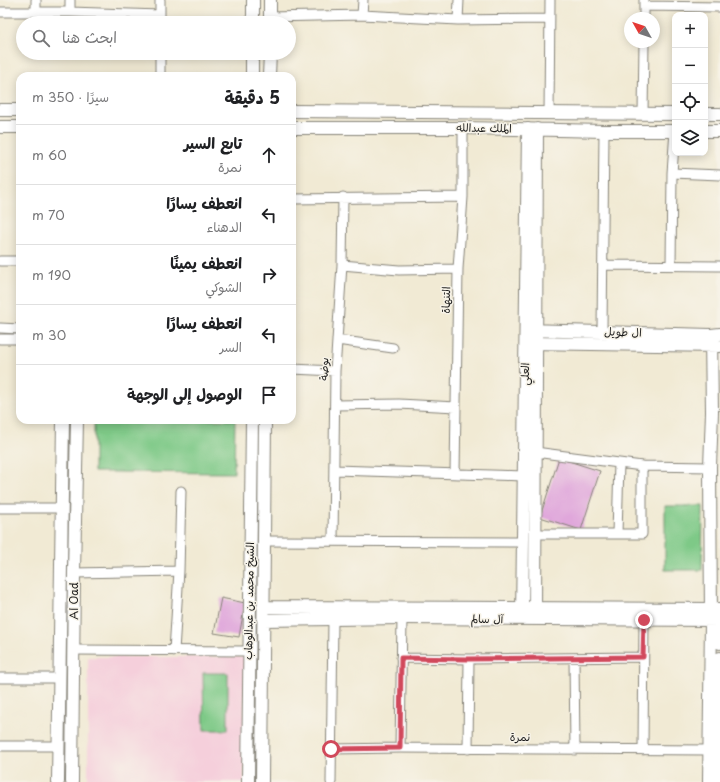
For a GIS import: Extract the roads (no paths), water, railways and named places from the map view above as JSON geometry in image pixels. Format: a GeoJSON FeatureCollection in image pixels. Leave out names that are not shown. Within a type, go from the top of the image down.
{"type":"FeatureCollection","features":[{"type":"Feature","properties":{"kind":"street"},"geometry":{"type":"LineString","coordinates":[[36,0],[36,12]]}},
{"type":"Feature","properties":{"kind":"street"},"geometry":{"type":"LineString","coordinates":[[70,0],[70,12]]}},
{"type":"Feature","properties":{"kind":"street"},"geometry":{"type":"LineString","coordinates":[[160,0],[160,16]]}},
{"type":"Feature","properties":{"kind":"street"},"geometry":{"type":"LineString","coordinates":[[253,0],[253,16]]}},
{"type":"Feature","properties":{"kind":"street"},"geometry":{"type":"LineString","coordinates":[[270,0],[270,16]]}},
{"type":"Feature","properties":{"kind":"street"},"geometry":{"type":"LineString","coordinates":[[362,15],[363,0]]}},
{"type":"Feature","properties":{"kind":"street"},"geometry":{"type":"LineString","coordinates":[[458,20],[459,0]]}},
{"type":"Feature","properties":{"kind":"street"},"geometry":{"type":"LineString","coordinates":[[549,114],[550,0]]}},
{"type":"Feature","properties":{"kind":"street"},"geometry":{"type":"LineString","coordinates":[[644,3],[720,7]]}},
{"type":"Feature","properties":{"kind":"street"},"geometry":{"type":"LineString","coordinates":[[0,12],[70,12],[121,16]]}},
{"type":"Feature","properties":{"kind":"street"},"geometry":{"type":"LineString","coordinates":[[296,19],[362,15],[458,20],[549,19]]}},
{"type":"Feature","properties":{"kind":"street"},"geometry":{"type":"LineString","coordinates":[[643,114],[644,48]]}},
{"type":"Feature","properties":{"kind":"street"},"geometry":{"type":"LineString","coordinates":[[160,60],[160,72]]}},
{"type":"Feature","properties":{"kind":"street"},"geometry":{"type":"LineString","coordinates":[[252,60],[252,72]]}},
{"type":"Feature","properties":{"kind":"street"},"geometry":{"type":"LineString","coordinates":[[270,60],[270,72]]}},
{"type":"Feature","properties":{"kind":"street"},"geometry":{"type":"LineString","coordinates":[[0,110],[16,110]]}},
{"type":"Feature","properties":{"kind":"street","name":"الملك عبدالله"},"geometry":{"type":"LineString","coordinates":[[296,111],[672,114]]}},
{"type":"Feature","properties":{"kind":"street"},"geometry":{"type":"LineString","coordinates":[[708,114],[720,114]]}},
{"type":"Feature","properties":{"kind":"street"},"geometry":{"type":"LineString","coordinates":[[0,127],[16,127]]}},
{"type":"Feature","properties":{"kind":"street","name":"الملك عبدالله"},"geometry":{"type":"LineString","coordinates":[[296,128],[463,128],[672,131]]}},
{"type":"Feature","properties":{"kind":"street","name":"التنهاة"},"geometry":{"type":"LineString","coordinates":[[456,473],[458,269],[462,197],[463,128]]}},
{"type":"Feature","properties":{"kind":"street","name":"العلي"},"geometry":{"type":"LineString","coordinates":[[522,614],[524,476],[530,343],[532,129]]}},
{"type":"Feature","properties":{"kind":"street"},"geometry":{"type":"LineString","coordinates":[[602,331],[604,265],[604,131]]}},
{"type":"Feature","properties":{"kind":"street"},"geometry":{"type":"LineString","coordinates":[[708,131],[720,131]]}},
{"type":"Feature","properties":{"kind":"street"},"geometry":{"type":"LineString","coordinates":[[671,265],[673,156]]}},
{"type":"Feature","properties":{"kind":"street"},"geometry":{"type":"LineString","coordinates":[[672,173],[720,175]]}},
{"type":"Feature","properties":{"kind":"street"},"geometry":{"type":"LineString","coordinates":[[296,199],[462,197]]}},
{"type":"Feature","properties":{"kind":"street","name":"بوضة"},"geometry":{"type":"LineString","coordinates":[[333,541],[335,371],[342,265],[343,198]]}},
{"type":"Feature","properties":{"kind":"street"},"geometry":{"type":"LineString","coordinates":[[0,261],[16,261]]}},
{"type":"Feature","properties":{"kind":"street"},"geometry":{"type":"LineString","coordinates":[[342,265],[399,270],[458,269]]}},
{"type":"Feature","properties":{"kind":"street"},"geometry":{"type":"LineString","coordinates":[[604,265],[720,266]]}},
{"type":"Feature","properties":{"kind":"street"},"geometry":{"type":"LineString","coordinates":[[0,328],[16,328]]}},
{"type":"Feature","properties":{"kind":"street","name":"ال طويل"},"geometry":{"type":"LineString","coordinates":[[530,330],[602,331],[716,340]]}},
{"type":"Feature","properties":{"kind":"street"},"geometry":{"type":"LineString","coordinates":[[0,339],[16,339]]}},
{"type":"Feature","properties":{"kind":"street"},"geometry":{"type":"LineString","coordinates":[[337,340],[393,348]]}},
{"type":"Feature","properties":{"kind":"street"},"geometry":{"type":"LineString","coordinates":[[716,340],[710,467],[716,613],[720,643]]}},
{"type":"Feature","properties":{"kind":"street","name":"ال طويل"},"geometry":{"type":"LineString","coordinates":[[530,343],[716,340]]}},
{"type":"Feature","properties":{"kind":"street","name":"العلي"},"geometry":{"type":"LineString","coordinates":[[530,343],[535,452],[535,613]]}},
{"type":"Feature","properties":{"kind":"street"},"geometry":{"type":"LineString","coordinates":[[296,369],[335,371]]}},
{"type":"Feature","properties":{"kind":"street"},"geometry":{"type":"LineString","coordinates":[[335,405],[399,404],[456,407]]}},
{"type":"Feature","properties":{"kind":"street","name":"Al Oad"},"geometry":{"type":"LineString","coordinates":[[58,782],[64,424]]}},
{"type":"Feature","properties":{"kind":"street","name":"Al Oad"},"geometry":{"type":"LineString","coordinates":[[72,782],[77,424]]}},
{"type":"Feature","properties":{"kind":"street","name":"الشيخ محمد بن عبدالوهاب"},"geometry":{"type":"LineString","coordinates":[[248,782],[248,651],[252,424]]}},
{"type":"Feature","properties":{"kind":"street","name":"الشيخ محمد بن عبدالوهاب"},"geometry":{"type":"LineString","coordinates":[[262,782],[265,424]]}},
{"type":"Feature","properties":{"kind":"street"},"geometry":{"type":"LineString","coordinates":[[535,452],[642,466],[710,467]]}},
{"type":"Feature","properties":{"kind":"street"},"geometry":{"type":"LineString","coordinates":[[617,534],[619,463]]}},
{"type":"Feature","properties":{"kind":"street"},"geometry":{"type":"LineString","coordinates":[[535,534],[642,534],[642,466]]}},
{"type":"Feature","properties":{"kind":"street"},"geometry":{"type":"LineString","coordinates":[[334,470],[524,476]]}},
{"type":"Feature","properties":{"kind":"street"},"geometry":{"type":"LineString","coordinates":[[251,476],[264,476]]}},
{"type":"Feature","properties":{"kind":"street"},"geometry":{"type":"LineString","coordinates":[[174,651],[179,571],[181,491]]}},
{"type":"Feature","properties":{"kind":"street"},"geometry":{"type":"LineString","coordinates":[[0,508],[62,508]]}},
{"type":"Feature","properties":{"kind":"street"},"geometry":{"type":"LineString","coordinates":[[263,541],[523,542]]}},
{"type":"Feature","properties":{"kind":"street"},"geometry":{"type":"LineString","coordinates":[[74,573],[179,571]]}},
{"type":"Feature","properties":{"kind":"street","name":"آل سالم"},"geometry":{"type":"LineString","coordinates":[[263,607],[522,614]]}},
{"type":"Feature","properties":{"kind":"street","name":"آل سالم"},"geometry":{"type":"LineString","coordinates":[[263,620],[402,618],[535,613],[716,613]]}},
{"type":"Feature","properties":{"kind":"street","name":"آل سالم"},"geometry":{"type":"LineString","coordinates":[[535,613],[644,620],[716,613]]}},
{"type":"Feature","properties":{"kind":"street"},"geometry":{"type":"LineString","coordinates":[[709,782],[709,750],[716,613]]}},
{"type":"Feature","properties":{"kind":"street"},"geometry":{"type":"LineString","coordinates":[[400,748],[402,618]]}},
{"type":"Feature","properties":{"kind":"street"},"geometry":{"type":"LineString","coordinates":[[331,782],[333,619]]}},
{"type":"Feature","properties":{"kind":"street"},"geometry":{"type":"LineString","coordinates":[[643,750],[644,620]]}},
{"type":"Feature","properties":{"kind":"street"},"geometry":{"type":"LineString","coordinates":[[74,650],[248,651]]}},
{"type":"Feature","properties":{"kind":"street"},"geometry":{"type":"LineString","coordinates":[[401,658],[468,659],[643,657]]}},
{"type":"Feature","properties":{"kind":"street"},"geometry":{"type":"LineString","coordinates":[[574,658],[575,750]]}},
{"type":"Feature","properties":{"kind":"street"},"geometry":{"type":"LineString","coordinates":[[719,782],[720,658]]}},
{"type":"Feature","properties":{"kind":"street"},"geometry":{"type":"LineString","coordinates":[[468,659],[468,749]]}},
{"type":"Feature","properties":{"kind":"street"},"geometry":{"type":"LineString","coordinates":[[0,678],[59,678]]}},
{"type":"Feature","properties":{"kind":"street"},"geometry":{"type":"LineString","coordinates":[[0,746],[59,746]]}},
{"type":"Feature","properties":{"kind":"street","name":"نمرة"},"geometry":{"type":"LineString","coordinates":[[331,749],[709,750]]}}]}
